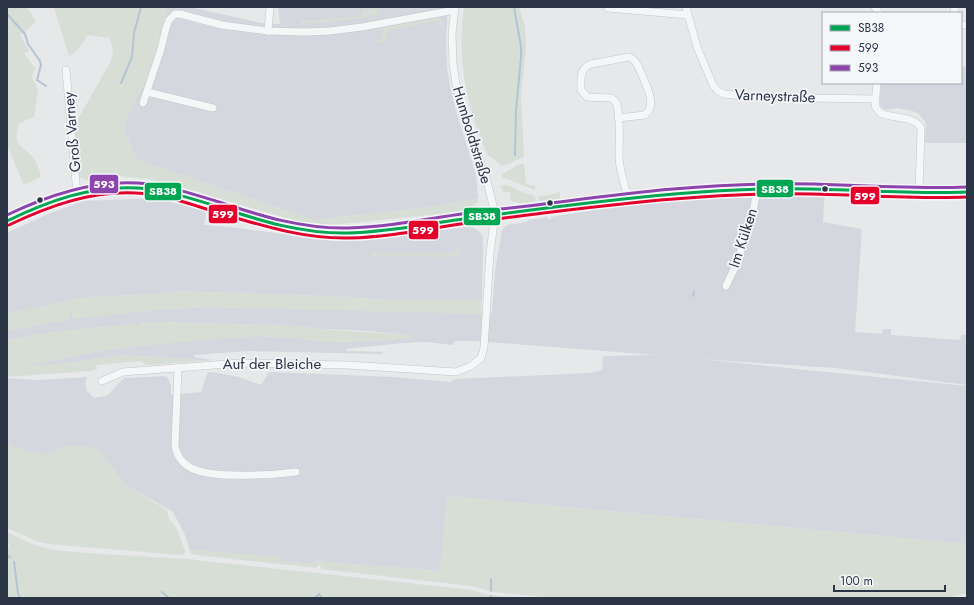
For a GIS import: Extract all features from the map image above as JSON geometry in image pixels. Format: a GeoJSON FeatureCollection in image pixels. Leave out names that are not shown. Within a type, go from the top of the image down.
{"type":"FeatureCollection","features":[{"type":"Feature","properties":{"kind":"main road"},"geometry":{"type":"LineString","coordinates":[[7,221],[42,205],[77,194],[121,188],[150,190],[178,196],[273,223],[316,232],[332,233],[374,231],[495,214],[628,199],[710,192],[792,189],[919,193],[967,192]]}},
{"type":"Feature","properties":{"kind":"street"},"geometry":{"type":"LineString","coordinates":[[268,31],[270,7]]}},
{"type":"Feature","properties":{"kind":"street","name":"Varneystraße"},"geometry":{"type":"LineString","coordinates":[[686,7],[697,47],[713,85],[720,93],[752,97],[875,99]]}},
{"type":"Feature","properties":{"kind":"street"},"geometry":{"type":"LineString","coordinates":[[143,103],[161,49],[166,28],[169,20],[175,14],[222,25],[268,31],[305,32],[346,30],[455,8]]}},
{"type":"Feature","properties":{"kind":"street","name":"Humboldtstraße"},"geometry":{"type":"LineString","coordinates":[[455,8],[452,34],[453,64],[456,84],[463,116],[486,177],[495,214]]}},
{"type":"Feature","properties":{"kind":"street"},"geometry":{"type":"LineString","coordinates":[[608,8],[688,15]]}},
{"type":"Feature","properties":{"kind":"street"},"geometry":{"type":"LineString","coordinates":[[618,118],[645,115],[648,113],[650,107],[649,93],[636,62],[629,57],[591,64],[586,67],[582,73],[582,93],[589,98],[613,99],[617,105],[620,160],[622,176],[628,199]]}},
{"type":"Feature","properties":{"kind":"street","name":"Groß Varney"},"geometry":{"type":"LineString","coordinates":[[66,70],[77,194]]}},
{"type":"Feature","properties":{"kind":"street"},"geometry":{"type":"LineString","coordinates":[[877,84],[875,106],[880,113],[912,120],[919,123],[921,128],[919,193]]}},
{"type":"Feature","properties":{"kind":"street"},"geometry":{"type":"LineString","coordinates":[[147,92],[213,108]]}},
{"type":"Feature","properties":{"kind":"street","name":"Im Külken"},"geometry":{"type":"LineString","coordinates":[[726,286],[737,263],[754,207],[757,190]]}},
{"type":"Feature","properties":{"kind":"street","name":"Auf der Bleiche"},"geometry":{"type":"LineString","coordinates":[[102,381],[123,372],[218,364],[348,365],[456,372],[471,366],[481,358],[485,342],[486,304],[495,214]]}},
{"type":"Feature","properties":{"kind":"street"},"geometry":{"type":"LineString","coordinates":[[178,368],[175,446],[179,457],[190,468],[205,473],[216,474],[273,475],[296,472]]}},
{"type":"Feature","properties":{"kind":"shaded area"},"geometry":{"type":"Polygon","coordinates":[[[7,7],[27,7],[36,22],[20,35],[29,51],[24,53],[35,68],[32,77],[38,90],[34,117],[19,123],[16,137],[20,146],[32,156],[36,162],[41,177],[24,185],[7,145],[7,7]]]}},
{"type":"Feature","properties":{"kind":"shaded area"},"geometry":{"type":"Polygon","coordinates":[[[54,7],[168,7],[154,58],[145,82],[130,109],[124,130],[137,160],[314,220],[413,209],[478,198],[478,202],[470,209],[448,213],[319,225],[293,220],[181,187],[148,179],[118,176],[93,182],[78,177],[74,126],[110,63],[113,48],[109,38],[88,35],[78,50],[69,56],[54,7]]]}},
{"type":"Feature","properties":{"kind":"shaded area"},"geometry":{"type":"Polygon","coordinates":[[[168,7],[190,7],[261,23],[280,24],[278,7],[448,7],[446,39],[447,67],[450,87],[476,175],[478,198],[413,209],[314,220],[137,160],[124,130],[130,109],[145,82],[154,58],[168,7]]]}},
{"type":"Feature","properties":{"kind":"shaded area"},"geometry":{"type":"Polygon","coordinates":[[[464,7],[519,7],[525,27],[526,48],[521,96],[524,157],[502,166],[488,156],[480,137],[469,101],[465,83],[462,47],[464,7]]]}},
{"type":"Feature","properties":{"kind":"shaded area"},"geometry":{"type":"Polygon","coordinates":[[[379,8],[380,14],[341,21],[301,24],[301,21],[362,16],[362,10],[379,8]]]}},
{"type":"Feature","properties":{"kind":"shaded area"},"geometry":{"type":"Polygon","coordinates":[[[436,17],[442,19],[445,26],[442,27],[440,23],[436,21],[389,31],[386,36],[387,42],[376,43],[375,40],[383,39],[381,28],[436,17]]]}},
{"type":"Feature","properties":{"kind":"shaded area"},"geometry":{"type":"Polygon","coordinates":[[[962,66],[967,67],[967,143],[925,143],[926,123],[919,114],[897,108],[886,110],[881,107],[881,84],[962,84],[962,66]]]}},
{"type":"Feature","properties":{"kind":"shaded area"},"geometry":{"type":"Polygon","coordinates":[[[520,164],[524,164],[526,184],[535,186],[535,190],[502,177],[502,174],[520,164]]]}},
{"type":"Feature","properties":{"kind":"shaded area"},"geometry":{"type":"Polygon","coordinates":[[[508,185],[522,192],[535,196],[536,201],[522,203],[512,201],[509,199],[511,196],[510,192],[503,192],[500,186],[508,185]]]}},
{"type":"Feature","properties":{"kind":"shaded area"},"geometry":{"type":"Polygon","coordinates":[[[818,189],[825,190],[823,222],[862,229],[855,332],[882,334],[883,329],[891,329],[891,335],[960,340],[961,335],[967,335],[967,385],[835,368],[698,359],[967,386],[967,544],[447,496],[441,565],[438,571],[314,561],[314,564],[281,561],[281,558],[190,550],[184,533],[173,512],[126,485],[114,470],[61,449],[43,454],[23,451],[22,448],[14,447],[7,442],[7,378],[38,380],[87,377],[85,384],[87,391],[94,398],[106,396],[125,378],[167,377],[171,387],[171,395],[201,392],[208,372],[238,377],[261,385],[269,372],[394,377],[450,382],[455,379],[590,373],[602,370],[603,356],[656,355],[475,341],[455,341],[453,345],[425,342],[346,349],[347,351],[383,352],[383,354],[248,351],[194,355],[194,357],[211,360],[203,361],[120,355],[34,367],[27,366],[98,351],[198,340],[256,336],[296,338],[325,342],[380,341],[412,338],[412,335],[354,330],[319,329],[303,326],[156,322],[138,324],[138,326],[132,324],[47,333],[7,340],[7,331],[70,319],[69,313],[72,313],[73,318],[155,310],[207,307],[492,313],[495,272],[502,230],[507,225],[547,217],[548,220],[551,219],[551,217],[631,204],[708,197],[810,198],[818,189]]]}},
{"type":"Feature","properties":{"kind":"shaded area"},"geometry":{"type":"Polygon","coordinates":[[[560,192],[560,199],[539,201],[538,196],[545,196],[560,192]]]}},
{"type":"Feature","properties":{"kind":"shaded area"},"geometry":{"type":"Polygon","coordinates":[[[161,198],[206,211],[204,225],[334,241],[469,227],[474,228],[480,232],[483,238],[482,300],[390,300],[325,296],[170,291],[170,293],[81,298],[7,314],[7,233],[46,215],[83,201],[161,198]]]}},
{"type":"Feature","properties":{"kind":"shaded area"},"geometry":{"type":"Polygon","coordinates":[[[455,248],[460,248],[460,254],[449,257],[371,256],[371,253],[455,253],[455,248]]]}},
{"type":"Feature","properties":{"kind":"shaded area"},"geometry":{"type":"Polygon","coordinates":[[[170,291],[325,296],[390,300],[482,300],[481,314],[207,307],[155,310],[73,319],[72,313],[70,313],[70,319],[7,331],[7,314],[81,298],[170,293],[170,291]]]}},
{"type":"Feature","properties":{"kind":"shaded area"},"geometry":{"type":"Polygon","coordinates":[[[156,322],[303,326],[319,329],[412,335],[412,338],[380,341],[325,342],[296,338],[256,336],[138,346],[98,351],[28,366],[70,363],[120,355],[203,361],[146,365],[141,361],[95,365],[98,369],[90,371],[7,377],[7,340],[47,333],[132,324],[138,326],[138,324],[156,322]]]}},
{"type":"Feature","properties":{"kind":"shaded area"},"geometry":{"type":"Polygon","coordinates":[[[7,442],[14,447],[22,448],[23,451],[43,454],[61,449],[63,446],[82,446],[98,449],[126,485],[167,510],[169,519],[176,527],[185,551],[184,554],[181,555],[48,544],[39,542],[7,528],[7,442]]]}},
{"type":"Feature","properties":{"kind":"shaded area"},"geometry":{"type":"Polygon","coordinates":[[[447,496],[967,544],[967,593],[945,598],[553,598],[493,592],[472,586],[321,569],[320,565],[317,566],[317,568],[196,555],[192,554],[189,549],[281,557],[281,561],[314,564],[314,561],[437,571],[438,565],[441,564],[447,496]]]}},
{"type":"Feature","properties":{"kind":"shaded area"},"geometry":{"type":"Polygon","coordinates":[[[7,532],[32,544],[53,550],[186,559],[472,590],[489,595],[520,598],[7,598],[7,564],[9,564],[7,562],[7,551],[9,547],[7,532]]]}},
{"type":"Feature","properties":{"kind":"waterway"},"geometry":{"type":"LineString","coordinates":[[121,83],[132,57],[134,33],[141,7]]}},
{"type":"Feature","properties":{"kind":"waterway"},"geometry":{"type":"LineString","coordinates":[[514,7],[521,47],[516,111],[515,155]]}},
{"type":"Feature","properties":{"kind":"waterway"},"geometry":{"type":"LineString","coordinates":[[7,14],[25,34],[28,44],[40,61],[41,65],[37,80],[46,86]]}},
{"type":"Feature","properties":{"kind":"waterway"},"geometry":{"type":"LineString","coordinates":[[693,296],[694,292]]}},
{"type":"Feature","properties":{"kind":"waterway"},"geometry":{"type":"LineString","coordinates":[[14,562],[20,598]]}},
{"type":"Feature","properties":{"kind":"waterway"},"geometry":{"type":"LineString","coordinates":[[491,579],[491,591]]}},
{"type":"Feature","properties":{"kind":"waterway"},"geometry":{"type":"LineString","coordinates":[[162,592],[169,598]]}},
{"type":"Feature","properties":{"kind":"waterway"},"geometry":{"type":"LineString","coordinates":[[315,598],[319,594],[322,598]]}},
{"type":"Feature","properties":{"kind":"transit line","name":"593"},"geometry":{"type":"LineString","coordinates":[[7,215],[38,201],[71,190],[104,184],[121,183],[148,184],[169,188],[282,221],[331,228],[395,224],[474,212],[708,186],[815,184],[948,188],[967,187]]}},
{"type":"Feature","properties":{"kind":"transit line","name":"SB38"},"geometry":{"type":"LineString","coordinates":[[7,221],[38,207],[71,196],[104,189],[121,188],[148,189],[169,193],[282,226],[331,233],[397,229],[552,207],[708,191],[830,189],[908,192],[967,192]]}},
{"type":"Feature","properties":{"kind":"transit line","name":"599"},"geometry":{"type":"LineString","coordinates":[[9,225],[70,201],[102,194],[118,193],[135,193],[166,197],[265,226],[298,234],[332,238],[398,234],[480,221],[601,206],[708,196],[830,194],[908,197],[967,197]]}}]}
